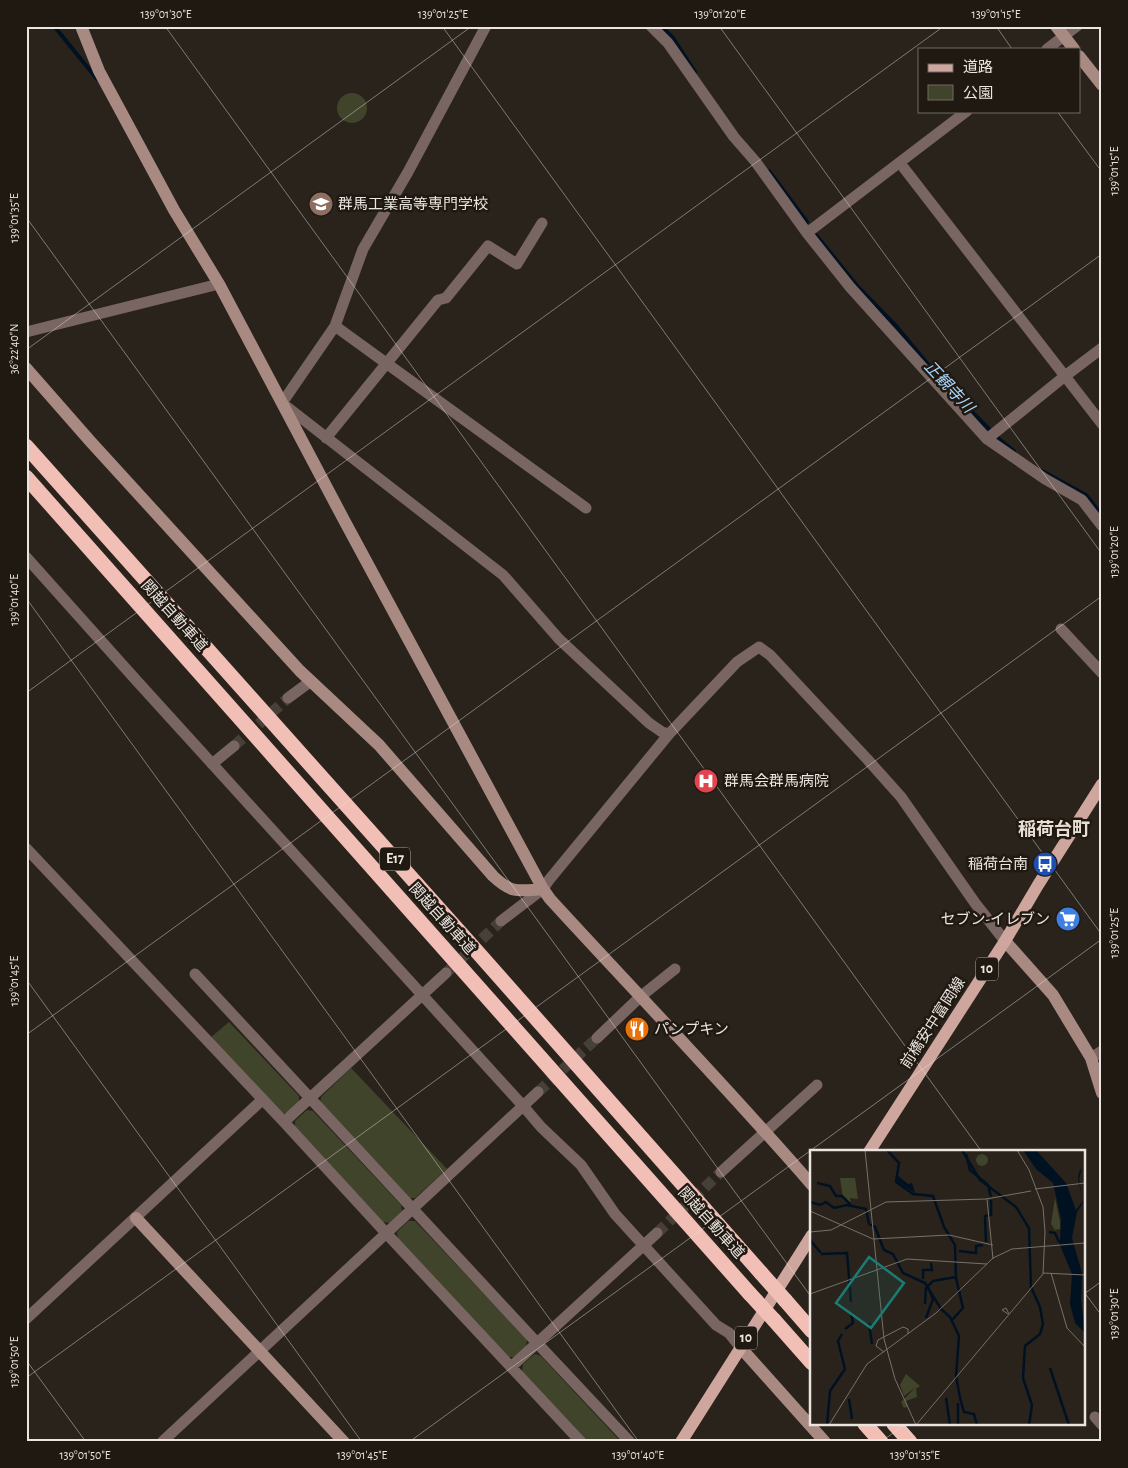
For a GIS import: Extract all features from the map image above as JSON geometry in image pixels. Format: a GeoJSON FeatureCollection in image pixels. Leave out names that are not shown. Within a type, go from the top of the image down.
{"type":"FeatureCollection","features":[{"type":"Feature","properties":{"kind":"highway","name":"関越自動車道"},"geometry":{"type":"LineString","coordinates":[[26,446],[459,930],[810,1329]]}},
{"type":"Feature","properties":{"kind":"highway","name":"関越自動車道"},"geometry":{"type":"LineString","coordinates":[[26,478],[44,496],[810,1361]]}},
{"type":"Feature","properties":{"kind":"highway"},"geometry":{"type":"LineString","coordinates":[[868,1426],[881,1442]]}},
{"type":"Feature","properties":{"kind":"highway"},"geometry":{"type":"LineString","coordinates":[[896,1426],[910,1442]]}},
{"type":"Feature","properties":{"kind":"main road","name":"前橋安中富岡線"},"geometry":{"type":"LineString","coordinates":[[870,1150],[1005,941],[1038,884],[1097,801],[1102,784]]}},
{"type":"Feature","properties":{"kind":"main road","name":"10"},"geometry":{"type":"LineString","coordinates":[[681,1442],[810,1238]]}},
{"type":"Feature","properties":{"kind":"street"},"geometry":{"type":"LineString","coordinates":[[81,26],[99,70],[113,97],[174,210],[219,284],[543,890],[810,1182]]}},
{"type":"Feature","properties":{"kind":"street"},"geometry":{"type":"LineString","coordinates":[[282,403],[335,326],[363,249],[408,172],[486,26]]}},
{"type":"Feature","properties":{"kind":"street"},"geometry":{"type":"LineString","coordinates":[[651,26],[668,42],[722,120],[850,287],[987,439],[1045,479],[1082,500],[1102,526]]}},
{"type":"Feature","properties":{"kind":"street"},"geometry":{"type":"LineString","coordinates":[[1048,48],[1060,31],[1077,26]]}},
{"type":"Feature","properties":{"kind":"street"},"geometry":{"type":"LineString","coordinates":[[1060,31],[1073,48]]}},
{"type":"Feature","properties":{"kind":"street"},"geometry":{"type":"LineString","coordinates":[[1080,57],[1102,85]]}},
{"type":"Feature","properties":{"kind":"street"},"geometry":{"type":"LineString","coordinates":[[807,233],[966,112]]}},
{"type":"Feature","properties":{"kind":"street"},"geometry":{"type":"LineString","coordinates":[[900,163],[1102,424]]}},
{"type":"Feature","properties":{"kind":"street"},"geometry":{"type":"LineString","coordinates":[[326,438],[438,300],[446,298],[488,246],[517,264],[542,223]]}},
{"type":"Feature","properties":{"kind":"street"},"geometry":{"type":"LineString","coordinates":[[26,332],[219,284]]}},
{"type":"Feature","properties":{"kind":"street"},"geometry":{"type":"LineString","coordinates":[[335,326],[586,508]]}},
{"type":"Feature","properties":{"kind":"street"},"geometry":{"type":"LineString","coordinates":[[987,439],[1102,348]]}},
{"type":"Feature","properties":{"kind":"street"},"geometry":{"type":"LineString","coordinates":[[26,368],[272,641],[310,681],[380,745],[493,876],[501,884],[515,891],[543,890]]}},
{"type":"Feature","properties":{"kind":"street"},"geometry":{"type":"LineString","coordinates":[[282,403],[503,574],[576,656],[649,723],[662,732],[669,734]]}},
{"type":"Feature","properties":{"kind":"street"},"geometry":{"type":"LineString","coordinates":[[26,557],[524,1107],[540,1127],[580,1166],[615,1214],[716,1325],[729,1333],[740,1348],[810,1425]]}},
{"type":"Feature","properties":{"kind":"street"},"geometry":{"type":"LineString","coordinates":[[1061,629],[1102,673]]}},
{"type":"Feature","properties":{"kind":"street"},"geometry":{"type":"LineString","coordinates":[[501,921],[543,890],[669,734],[737,662],[759,647],[770,655],[901,797],[975,903],[1005,941],[1053,995],[1097,1055],[1102,1094]]}},
{"type":"Feature","properties":{"kind":"street"},"geometry":{"type":"LineString","coordinates":[[288,698],[310,681]]}},
{"type":"Feature","properties":{"kind":"street"},"geometry":{"type":"LineString","coordinates":[[212,764],[234,746]]}},
{"type":"Feature","properties":{"kind":"street"},"geometry":{"type":"LineString","coordinates":[[26,848],[284,1122],[577,1440]]}},
{"type":"Feature","properties":{"kind":"street"},"geometry":{"type":"LineString","coordinates":[[597,1038],[640,997],[675,969]]}},
{"type":"Feature","properties":{"kind":"street"},"geometry":{"type":"LineString","coordinates":[[284,1122],[446,973]]}},
{"type":"Feature","properties":{"kind":"street"},"geometry":{"type":"LineString","coordinates":[[194,974],[630,1442]]}},
{"type":"Feature","properties":{"kind":"street"},"geometry":{"type":"LineString","coordinates":[[721,1172],[817,1085]]}},
{"type":"Feature","properties":{"kind":"street"},"geometry":{"type":"LineString","coordinates":[[162,1442],[538,1092]]}},
{"type":"Feature","properties":{"kind":"street"},"geometry":{"type":"LineString","coordinates":[[26,1319],[262,1100]]}},
{"type":"Feature","properties":{"kind":"street"},"geometry":{"type":"LineString","coordinates":[[136,1218],[344,1442]]}},
{"type":"Feature","properties":{"kind":"street"},"geometry":{"type":"LineString","coordinates":[[511,1368],[657,1234]]}},
{"type":"Feature","properties":{"kind":"street"},"geometry":{"type":"LineString","coordinates":[[811,1426],[825,1442]]}},
{"type":"Feature","properties":{"kind":"green space"},"geometry":{"type":"Polygon","coordinates":[[[352,93],[363,97],[367,108],[363,119],[352,123],[341,119],[337,108],[341,97],[352,93]]]}},
{"type":"Feature","properties":{"kind":"green space"},"geometry":{"type":"Polygon","coordinates":[[[229,1022],[299,1096],[299,1103],[288,1113],[281,1113],[210,1038],[229,1022]]]}},
{"type":"Feature","properties":{"kind":"green space"},"geometry":{"type":"Polygon","coordinates":[[[351,1068],[447,1169],[415,1198],[409,1198],[320,1104],[321,1097],[351,1068]]]}},
{"type":"Feature","properties":{"kind":"green space"},"geometry":{"type":"Polygon","coordinates":[[[307,1110],[313,1111],[401,1205],[402,1211],[390,1223],[383,1222],[295,1127],[295,1121],[307,1110]]]}},
{"type":"Feature","properties":{"kind":"green space"},"geometry":{"type":"Polygon","coordinates":[[[408,1221],[415,1221],[527,1339],[526,1346],[515,1357],[509,1357],[398,1239],[397,1232],[408,1221]]]}},
{"type":"Feature","properties":{"kind":"green space"},"geometry":{"type":"Polygon","coordinates":[[[535,1354],[541,1356],[621,1442],[587,1442],[522,1372],[523,1364],[535,1354]]]}},
{"type":"Feature","properties":{"kind":"waterway"},"geometry":{"type":"LineString","coordinates":[[54,26],[97,79]]}},
{"type":"Feature","properties":{"kind":"waterway","name":"正観寺川"},"geometry":{"type":"LineString","coordinates":[[661,26],[673,38],[695,72]]}},
{"type":"Feature","properties":{"kind":"waterway","name":"正観寺川"},"geometry":{"type":"LineString","coordinates":[[769,171],[807,222]]}},
{"type":"Feature","properties":{"kind":"waterway","name":"正観寺川"},"geometry":{"type":"LineString","coordinates":[[816,235],[858,287],[897,327],[936,374]]}},
{"type":"Feature","properties":{"kind":"waterway","name":"正観寺川"},"geometry":{"type":"LineString","coordinates":[[952,392],[999,439],[1014,451]]}},
{"type":"Feature","properties":{"kind":"waterway","name":"正観寺川"},"geometry":{"type":"LineString","coordinates":[[1042,471],[1086,495],[1102,515]]}},
{"type":"Feature","properties":{"kind":"tunnel"},"geometry":{"type":"LineString","coordinates":[[234,746],[288,698]]}},
{"type":"Feature","properties":{"kind":"tunnel"},"geometry":{"type":"LineString","coordinates":[[446,973],[501,921]]}},
{"type":"Feature","properties":{"kind":"tunnel"},"geometry":{"type":"LineString","coordinates":[[538,1092],[597,1038]]}},
{"type":"Feature","properties":{"kind":"tunnel"},"geometry":{"type":"LineString","coordinates":[[657,1233],[721,1172]]}},
{"type":"Feature","properties":{"kind":"place","name":"群馬工業高等専門学校"},"geometry":{"type":"Point","coordinates":[321,204]}},
{"type":"Feature","properties":{"kind":"place","name":"群馬会群馬病院"},"geometry":{"type":"Point","coordinates":[706,781]}},
{"type":"Feature","properties":{"kind":"place","name":"稲荷台南"},"geometry":{"type":"Point","coordinates":[1045,864]}},
{"type":"Feature","properties":{"kind":"place","name":"セブン-イレブン"},"geometry":{"type":"Point","coordinates":[1068,919]}},
{"type":"Feature","properties":{"kind":"place","name":"パンプキン"},"geometry":{"type":"Point","coordinates":[637,1029]}},
{"type":"Feature","properties":{"kind":"district","name":"稲荷台町"},"geometry":{"type":"Point","coordinates":[1054,830]}}]}
